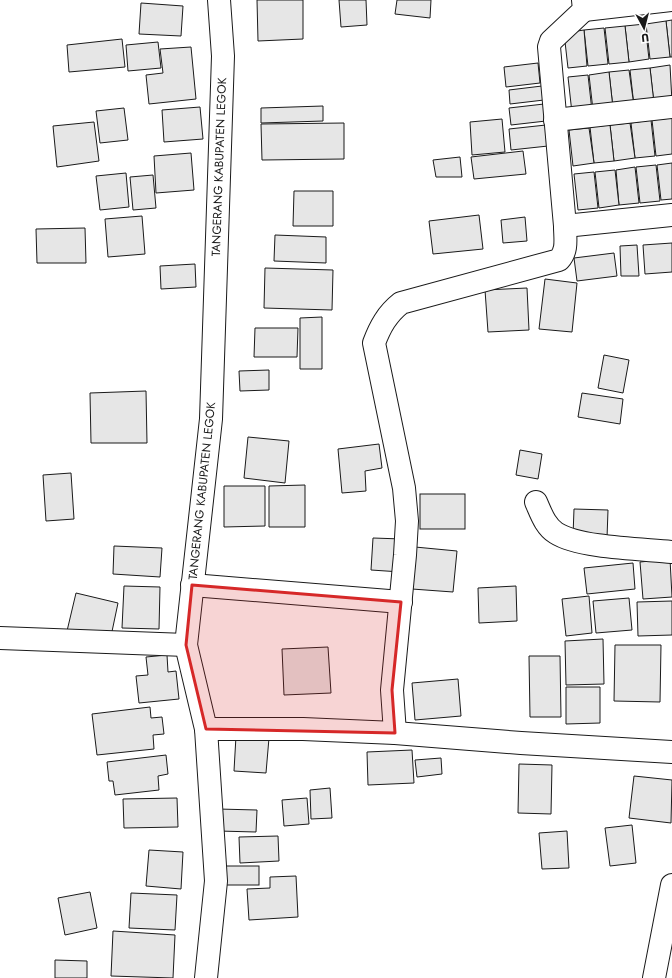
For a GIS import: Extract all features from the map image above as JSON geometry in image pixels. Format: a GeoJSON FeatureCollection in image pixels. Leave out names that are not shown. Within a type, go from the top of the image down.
{"type":"FeatureCollection","features":[{"type":"Feature","properties":{"kind":"street","name":"TANGERANG KABUPATEN LEGOK"},"geometry":{"type":"LineString","coordinates":[[206,978],[216,880],[206,729],[186,646],[211,418],[223,56],[220,0]]}},
{"type":"Feature","properties":{"kind":"street"},"geometry":{"type":"LineString","coordinates":[[395,733],[392,690],[406,535],[404,488],[374,343],[378,331],[392,311],[401,303],[559,260],[564,254],[566,248],[565,226],[554,120],[549,44],[583,5],[671,0]]}},
{"type":"Feature","properties":{"kind":"street"},"geometry":{"type":"LineString","coordinates":[[554,120],[672,107]]}},
{"type":"Feature","properties":{"kind":"street"},"geometry":{"type":"LineString","coordinates":[[565,226],[672,214]]}},
{"type":"Feature","properties":{"kind":"street"},"geometry":{"type":"LineString","coordinates":[[536,502],[547,525],[556,533],[586,544],[672,552]]}},
{"type":"Feature","properties":{"kind":"street"},"geometry":{"type":"LineString","coordinates":[[192,585],[401,602]]}},
{"type":"Feature","properties":{"kind":"street"},"geometry":{"type":"LineString","coordinates":[[0,638],[186,646]]}},
{"type":"Feature","properties":{"kind":"street"},"geometry":{"type":"LineString","coordinates":[[206,729],[303,729],[395,733],[521,743],[672,752]]}},
{"type":"Feature","properties":{"kind":"street"},"geometry":{"type":"LineString","coordinates":[[654,978],[672,885]]}},
{"type":"Feature","properties":{"kind":"highlighted area"},"geometry":{"type":"Polygon","coordinates":[[[192,585],[401,602],[392,690],[395,733],[206,729],[186,645],[192,585]]]}},
{"type":"Feature","properties":{"kind":"building"},"geometry":{"type":"Polygon","coordinates":[[[257,0],[303,0],[303,39],[258,41],[257,0]]]}},
{"type":"Feature","properties":{"kind":"building"},"geometry":{"type":"Polygon","coordinates":[[[339,0],[366,0],[367,25],[341,27],[339,0]]]}},
{"type":"Feature","properties":{"kind":"building"},"geometry":{"type":"Polygon","coordinates":[[[397,0],[431,0],[430,18],[395,14],[397,0]]]}},
{"type":"Feature","properties":{"kind":"building"},"geometry":{"type":"Polygon","coordinates":[[[141,3],[183,6],[181,36],[139,34],[141,3]]]}},
{"type":"Feature","properties":{"kind":"building"},"geometry":{"type":"Polygon","coordinates":[[[672,20],[672,57],[670,57],[666,21],[672,20]]]}},
{"type":"Feature","properties":{"kind":"building"},"geometry":{"type":"Polygon","coordinates":[[[666,21],[670,57],[650,59],[646,24],[666,21]]]}},
{"type":"Feature","properties":{"kind":"building"},"geometry":{"type":"Polygon","coordinates":[[[645,24],[649,59],[629,62],[625,26],[645,24]]]}},
{"type":"Feature","properties":{"kind":"building"},"geometry":{"type":"Polygon","coordinates":[[[625,26],[629,62],[609,64],[605,28],[625,26]]]}},
{"type":"Feature","properties":{"kind":"building"},"geometry":{"type":"Polygon","coordinates":[[[604,28],[608,64],[588,66],[584,30],[604,28]]]}},
{"type":"Feature","properties":{"kind":"building"},"geometry":{"type":"Polygon","coordinates":[[[584,30],[587,66],[568,68],[564,33],[584,30]]]}},
{"type":"Feature","properties":{"kind":"building"},"geometry":{"type":"Polygon","coordinates":[[[122,39],[125,67],[69,72],[67,45],[122,39]]]}},
{"type":"Feature","properties":{"kind":"building"},"geometry":{"type":"Polygon","coordinates":[[[158,42],[161,68],[128,71],[126,45],[158,42]]]}},
{"type":"Feature","properties":{"kind":"building"},"geometry":{"type":"Polygon","coordinates":[[[191,47],[196,99],[149,104],[146,75],[163,73],[160,49],[191,47]]]}},
{"type":"Feature","properties":{"kind":"building"},"geometry":{"type":"Polygon","coordinates":[[[538,63],[540,83],[506,87],[504,67],[538,63]]]}},
{"type":"Feature","properties":{"kind":"building"},"geometry":{"type":"Polygon","coordinates":[[[670,65],[672,102],[654,104],[650,68],[670,65]]]}},
{"type":"Feature","properties":{"kind":"building"},"geometry":{"type":"Polygon","coordinates":[[[650,68],[654,103],[634,106],[630,70],[650,68]]]}},
{"type":"Feature","properties":{"kind":"building"},"geometry":{"type":"Polygon","coordinates":[[[629,70],[634,106],[613,108],[609,72],[629,70]]]}},
{"type":"Feature","properties":{"kind":"building"},"geometry":{"type":"Polygon","coordinates":[[[609,72],[613,108],[593,110],[589,75],[609,72]]]}},
{"type":"Feature","properties":{"kind":"building"},"geometry":{"type":"Polygon","coordinates":[[[588,75],[592,111],[572,113],[568,77],[588,75]]]}},
{"type":"Feature","properties":{"kind":"building"},"geometry":{"type":"Polygon","coordinates":[[[542,86],[544,100],[510,104],[509,90],[542,86]]]}},
{"type":"Feature","properties":{"kind":"building"},"geometry":{"type":"Polygon","coordinates":[[[544,104],[546,121],[511,125],[509,108],[544,104]]]}},
{"type":"Feature","properties":{"kind":"building"},"geometry":{"type":"Polygon","coordinates":[[[323,106],[323,121],[261,123],[261,108],[323,106]]]}},
{"type":"Feature","properties":{"kind":"building"},"geometry":{"type":"Polygon","coordinates":[[[200,107],[203,139],[164,142],[162,110],[200,107]]]}},
{"type":"Feature","properties":{"kind":"building"},"geometry":{"type":"Polygon","coordinates":[[[124,108],[128,140],[100,143],[96,111],[124,108]]]}},
{"type":"Feature","properties":{"kind":"building"},"geometry":{"type":"Polygon","coordinates":[[[672,118],[672,154],[656,156],[652,120],[672,118]]]}},
{"type":"Feature","properties":{"kind":"building"},"geometry":{"type":"Polygon","coordinates":[[[502,119],[505,152],[472,155],[470,122],[502,119]]]}},
{"type":"Feature","properties":{"kind":"building"},"geometry":{"type":"Polygon","coordinates":[[[651,120],[655,156],[635,158],[631,123],[651,120]]]}},
{"type":"Feature","properties":{"kind":"building"},"geometry":{"type":"Polygon","coordinates":[[[94,122],[99,161],[57,167],[53,126],[94,122]]]}},
{"type":"Feature","properties":{"kind":"building"},"geometry":{"type":"Polygon","coordinates":[[[344,123],[344,159],[262,160],[261,124],[344,123]]]}},
{"type":"Feature","properties":{"kind":"building"},"geometry":{"type":"Polygon","coordinates":[[[630,123],[635,158],[614,161],[610,125],[630,123]]]}},
{"type":"Feature","properties":{"kind":"building"},"geometry":{"type":"Polygon","coordinates":[[[546,125],[548,146],[511,150],[509,129],[546,125]]]}},
{"type":"Feature","properties":{"kind":"building"},"geometry":{"type":"Polygon","coordinates":[[[610,125],[614,161],[594,163],[590,127],[610,125]]]}},
{"type":"Feature","properties":{"kind":"building"},"geometry":{"type":"Polygon","coordinates":[[[589,128],[594,163],[573,166],[569,130],[589,128]]]}},
{"type":"Feature","properties":{"kind":"building"},"geometry":{"type":"Polygon","coordinates":[[[523,151],[526,174],[474,179],[471,157],[523,151]]]}},
{"type":"Feature","properties":{"kind":"building"},"geometry":{"type":"Polygon","coordinates":[[[191,153],[194,190],[156,193],[154,156],[191,153]]]}},
{"type":"Feature","properties":{"kind":"building"},"geometry":{"type":"Polygon","coordinates":[[[460,157],[462,177],[436,177],[433,160],[460,157]]]}},
{"type":"Feature","properties":{"kind":"building"},"geometry":{"type":"Polygon","coordinates":[[[672,163],[672,199],[661,200],[657,165],[672,163]]]}},
{"type":"Feature","properties":{"kind":"building"},"geometry":{"type":"Polygon","coordinates":[[[656,165],[660,201],[640,203],[636,167],[656,165]]]}},
{"type":"Feature","properties":{"kind":"building"},"geometry":{"type":"Polygon","coordinates":[[[635,167],[639,203],[619,205],[616,170],[635,167]]]}},
{"type":"Feature","properties":{"kind":"building"},"geometry":{"type":"Polygon","coordinates":[[[615,170],[619,205],[599,208],[595,172],[615,170]]]}},
{"type":"Feature","properties":{"kind":"building"},"geometry":{"type":"Polygon","coordinates":[[[594,172],[598,208],[578,210],[574,174],[594,172]]]}},
{"type":"Feature","properties":{"kind":"building"},"geometry":{"type":"Polygon","coordinates":[[[126,173],[129,207],[100,210],[96,176],[126,173]]]}},
{"type":"Feature","properties":{"kind":"building"},"geometry":{"type":"Polygon","coordinates":[[[153,175],[156,208],[133,210],[130,177],[153,175]]]}},
{"type":"Feature","properties":{"kind":"building"},"geometry":{"type":"Polygon","coordinates":[[[294,191],[333,191],[333,226],[293,226],[294,191]]]}},
{"type":"Feature","properties":{"kind":"building"},"geometry":{"type":"Polygon","coordinates":[[[479,215],[483,249],[433,254],[429,221],[479,215]]]}},
{"type":"Feature","properties":{"kind":"building"},"geometry":{"type":"Polygon","coordinates":[[[142,216],[145,254],[108,257],[105,219],[142,216]]]}},
{"type":"Feature","properties":{"kind":"building"},"geometry":{"type":"Polygon","coordinates":[[[525,217],[527,241],[503,243],[501,220],[525,217]]]}},
{"type":"Feature","properties":{"kind":"building"},"geometry":{"type":"Polygon","coordinates":[[[85,228],[86,263],[37,263],[36,229],[85,228]]]}},
{"type":"Feature","properties":{"kind":"building"},"geometry":{"type":"Polygon","coordinates":[[[275,235],[326,237],[326,263],[274,261],[275,235]]]}},
{"type":"Feature","properties":{"kind":"building"},"geometry":{"type":"Polygon","coordinates":[[[672,243],[672,272],[645,274],[643,245],[672,243]]]}},
{"type":"Feature","properties":{"kind":"building"},"geometry":{"type":"Polygon","coordinates":[[[637,245],[639,276],[621,276],[620,246],[637,245]]]}},
{"type":"Feature","properties":{"kind":"building"},"geometry":{"type":"Polygon","coordinates":[[[614,253],[617,276],[577,281],[574,258],[614,253]]]}},
{"type":"Feature","properties":{"kind":"building"},"geometry":{"type":"Polygon","coordinates":[[[195,264],[196,287],[161,289],[160,266],[195,264]]]}},
{"type":"Feature","properties":{"kind":"building"},"geometry":{"type":"Polygon","coordinates":[[[265,268],[333,270],[332,310],[264,308],[265,268]]]}},
{"type":"Feature","properties":{"kind":"building"},"geometry":{"type":"Polygon","coordinates":[[[545,279],[577,283],[572,332],[539,329],[545,279]]]}},
{"type":"Feature","properties":{"kind":"building"},"geometry":{"type":"Polygon","coordinates":[[[527,288],[529,330],[488,332],[485,290],[527,288]]]}},
{"type":"Feature","properties":{"kind":"building"},"geometry":{"type":"Polygon","coordinates":[[[322,317],[322,369],[300,369],[300,318],[322,317]]]}},
{"type":"Feature","properties":{"kind":"building"},"geometry":{"type":"Polygon","coordinates":[[[255,328],[298,328],[297,357],[254,357],[255,328]]]}},
{"type":"Feature","properties":{"kind":"building"},"geometry":{"type":"Polygon","coordinates":[[[604,355],[629,360],[623,393],[598,388],[604,355]]]}},
{"type":"Feature","properties":{"kind":"building"},"geometry":{"type":"Polygon","coordinates":[[[269,370],[269,390],[240,391],[239,371],[269,370]]]}},
{"type":"Feature","properties":{"kind":"building"},"geometry":{"type":"Polygon","coordinates":[[[146,391],[147,443],[91,443],[90,393],[146,391]]]}},
{"type":"Feature","properties":{"kind":"building"},"geometry":{"type":"Polygon","coordinates":[[[582,393],[623,399],[620,424],[578,417],[582,393]]]}},
{"type":"Feature","properties":{"kind":"building"},"geometry":{"type":"Polygon","coordinates":[[[248,437],[289,441],[285,483],[244,478],[248,437]]]}},
{"type":"Feature","properties":{"kind":"building"},"geometry":{"type":"Polygon","coordinates":[[[379,444],[382,468],[365,471],[366,491],[342,493],[338,449],[379,444]]]}},
{"type":"Feature","properties":{"kind":"building"},"geometry":{"type":"Polygon","coordinates":[[[520,450],[542,454],[538,479],[516,475],[520,450]]]}},
{"type":"Feature","properties":{"kind":"building"},"geometry":{"type":"Polygon","coordinates":[[[71,473],[74,519],[46,521],[43,475],[71,473]]]}},
{"type":"Feature","properties":{"kind":"building"},"geometry":{"type":"Polygon","coordinates":[[[305,485],[305,527],[269,527],[269,486],[305,485]]]}},
{"type":"Feature","properties":{"kind":"building"},"geometry":{"type":"Polygon","coordinates":[[[224,486],[265,486],[265,526],[224,527],[224,486]]]}},
{"type":"Feature","properties":{"kind":"building"},"geometry":{"type":"Polygon","coordinates":[[[420,494],[465,494],[465,529],[420,529],[420,494]]]}},
{"type":"Feature","properties":{"kind":"building"},"geometry":{"type":"Polygon","coordinates":[[[574,509],[608,510],[607,538],[573,536],[574,509]]]}},
{"type":"Feature","properties":{"kind":"building"},"geometry":{"type":"Polygon","coordinates":[[[373,538],[402,539],[401,572],[371,570],[373,538]]]}},
{"type":"Feature","properties":{"kind":"building"},"geometry":{"type":"Polygon","coordinates":[[[114,546],[162,548],[160,577],[113,574],[114,546]]]}},
{"type":"Feature","properties":{"kind":"building"},"geometry":{"type":"Polygon","coordinates":[[[415,547],[457,551],[453,592],[412,589],[415,547]]]}},
{"type":"Feature","properties":{"kind":"building"},"geometry":{"type":"Polygon","coordinates":[[[670,559],[672,597],[643,599],[640,562],[670,559]]]}},
{"type":"Feature","properties":{"kind":"building"},"geometry":{"type":"Polygon","coordinates":[[[633,563],[635,589],[587,594],[584,568],[633,563]]]}},
{"type":"Feature","properties":{"kind":"building"},"geometry":{"type":"Polygon","coordinates":[[[124,586],[160,587],[159,629],[122,628],[124,586]]]}},
{"type":"Feature","properties":{"kind":"building"},"geometry":{"type":"Polygon","coordinates":[[[516,586],[517,621],[479,623],[478,588],[516,586]]]}},
{"type":"Feature","properties":{"kind":"building"},"geometry":{"type":"Polygon","coordinates":[[[76,593],[118,603],[110,641],[67,631],[76,593]]]}},
{"type":"Feature","properties":{"kind":"building"},"geometry":{"type":"Polygon","coordinates":[[[589,596],[592,633],[566,636],[562,599],[589,596]]]}},
{"type":"Feature","properties":{"kind":"building"},"geometry":{"type":"Polygon","coordinates":[[[629,598],[632,630],[596,633],[593,601],[629,598]]]}},
{"type":"Feature","properties":{"kind":"building"},"geometry":{"type":"Polygon","coordinates":[[[672,601],[672,635],[638,636],[637,602],[672,601]]]}},
{"type":"Feature","properties":{"kind":"building"},"geometry":{"type":"Polygon","coordinates":[[[603,639],[604,684],[566,685],[565,641],[603,639]]]}},
{"type":"Feature","properties":{"kind":"building"},"geometry":{"type":"Polygon","coordinates":[[[615,645],[661,645],[660,702],[614,701],[615,645]]]}},
{"type":"Feature","properties":{"kind":"building"},"geometry":{"type":"Polygon","coordinates":[[[328,647],[331,693],[284,695],[282,649],[328,647]]]}},
{"type":"Feature","properties":{"kind":"building"},"geometry":{"type":"Polygon","coordinates":[[[167,655],[168,672],[176,671],[179,699],[139,703],[136,676],[148,675],[146,657],[167,655]]]}},
{"type":"Feature","properties":{"kind":"building"},"geometry":{"type":"Polygon","coordinates":[[[529,656],[560,656],[561,717],[530,717],[529,656]]]}},
{"type":"Feature","properties":{"kind":"building"},"geometry":{"type":"Polygon","coordinates":[[[458,679],[461,716],[415,720],[412,683],[458,679]]]}},
{"type":"Feature","properties":{"kind":"building"},"geometry":{"type":"Polygon","coordinates":[[[566,687],[600,687],[600,723],[566,724],[566,687]]]}},
{"type":"Feature","properties":{"kind":"building"},"geometry":{"type":"Polygon","coordinates":[[[150,707],[151,718],[162,717],[164,734],[153,735],[154,749],[97,755],[92,714],[150,707]]]}},
{"type":"Feature","properties":{"kind":"building"},"geometry":{"type":"Polygon","coordinates":[[[236,736],[269,738],[266,773],[234,771],[236,736]]]}},
{"type":"Feature","properties":{"kind":"building"},"geometry":{"type":"Polygon","coordinates":[[[412,750],[414,783],[368,785],[367,752],[412,750]]]}},
{"type":"Feature","properties":{"kind":"building"},"geometry":{"type":"Polygon","coordinates":[[[166,755],[168,774],[158,776],[159,790],[115,795],[113,781],[109,781],[107,762],[166,755]]]}},
{"type":"Feature","properties":{"kind":"building"},"geometry":{"type":"Polygon","coordinates":[[[441,758],[442,774],[417,777],[415,760],[441,758]]]}},
{"type":"Feature","properties":{"kind":"building"},"geometry":{"type":"Polygon","coordinates":[[[519,764],[552,765],[551,814],[518,813],[519,764]]]}},
{"type":"Feature","properties":{"kind":"building"},"geometry":{"type":"Polygon","coordinates":[[[634,776],[672,780],[671,823],[629,818],[634,776]]]}},
{"type":"Feature","properties":{"kind":"building"},"geometry":{"type":"Polygon","coordinates":[[[330,788],[332,818],[311,819],[310,790],[330,788]]]}},
{"type":"Feature","properties":{"kind":"building"},"geometry":{"type":"Polygon","coordinates":[[[177,798],[178,827],[124,828],[123,799],[177,798]]]}},
{"type":"Feature","properties":{"kind":"building"},"geometry":{"type":"Polygon","coordinates":[[[307,798],[309,824],[284,826],[282,800],[307,798]]]}},
{"type":"Feature","properties":{"kind":"building"},"geometry":{"type":"Polygon","coordinates":[[[218,809],[257,810],[256,832],[218,831],[218,809]]]}},
{"type":"Feature","properties":{"kind":"building"},"geometry":{"type":"Polygon","coordinates":[[[632,825],[636,863],[610,866],[605,828],[632,825]]]}},
{"type":"Feature","properties":{"kind":"building"},"geometry":{"type":"Polygon","coordinates":[[[567,831],[569,868],[542,869],[539,833],[567,831]]]}},
{"type":"Feature","properties":{"kind":"building"},"geometry":{"type":"Polygon","coordinates":[[[278,836],[279,861],[240,863],[239,837],[278,836]]]}},
{"type":"Feature","properties":{"kind":"building"},"geometry":{"type":"Polygon","coordinates":[[[149,850],[183,852],[181,889],[146,886],[149,850]]]}},
{"type":"Feature","properties":{"kind":"building"},"geometry":{"type":"Polygon","coordinates":[[[226,866],[259,866],[259,885],[226,885],[226,866]]]}},
{"type":"Feature","properties":{"kind":"building"},"geometry":{"type":"Polygon","coordinates":[[[296,876],[298,917],[249,920],[247,889],[270,888],[270,877],[296,876]]]}},
{"type":"Feature","properties":{"kind":"building"},"geometry":{"type":"Polygon","coordinates":[[[90,892],[97,928],[65,935],[58,898],[90,892]]]}},
{"type":"Feature","properties":{"kind":"building"},"geometry":{"type":"Polygon","coordinates":[[[131,893],[177,895],[175,930],[129,928],[131,893]]]}},
{"type":"Feature","properties":{"kind":"building"},"geometry":{"type":"Polygon","coordinates":[[[113,931],[175,935],[173,978],[111,976],[113,931]]]}},
{"type":"Feature","properties":{"kind":"building"},"geometry":{"type":"Polygon","coordinates":[[[55,960],[87,961],[87,978],[55,978],[55,960]]]}}]}
